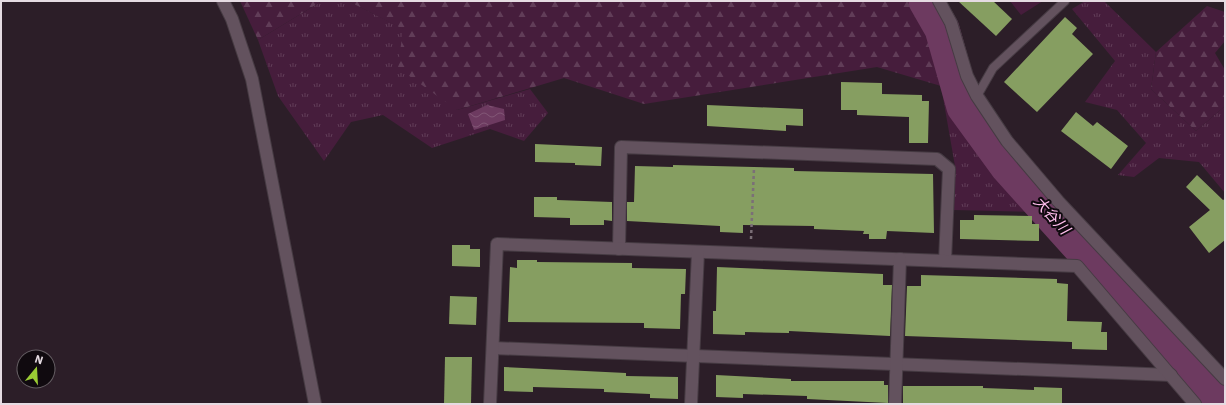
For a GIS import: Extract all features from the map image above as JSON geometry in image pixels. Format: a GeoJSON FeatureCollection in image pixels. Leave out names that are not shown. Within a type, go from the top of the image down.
{"type":"FeatureCollection","features":[{"type":"Feature","properties":{"kind":"street"},"geometry":{"type":"LineString","coordinates":[[223,1],[232,19],[252,79],[315,404]]}},
{"type":"Feature","properties":{"kind":"street"},"geometry":{"type":"LineString","coordinates":[[939,1],[951,23],[968,76],[977,96],[1007,141],[1058,201],[1225,379]]}},
{"type":"Feature","properties":{"kind":"street"},"geometry":{"type":"LineString","coordinates":[[619,249],[622,146],[937,159],[949,169],[945,261]]}},
{"type":"Feature","properties":{"kind":"street"},"geometry":{"type":"LineString","coordinates":[[490,404],[497,244],[1077,266],[1195,404]]}},
{"type":"Feature","properties":{"kind":"street"},"geometry":{"type":"LineString","coordinates":[[691,404],[698,252]]}},
{"type":"Feature","properties":{"kind":"street"},"geometry":{"type":"LineString","coordinates":[[895,404],[900,259]]}},
{"type":"Feature","properties":{"kind":"street"},"geometry":{"type":"LineString","coordinates":[[493,348],[1171,375]]}},
{"type":"Feature","properties":{"kind":"lane"},"geometry":{"type":"LineString","coordinates":[[977,96],[993,68],[1065,1]]}},
{"type":"Feature","properties":{"kind":"path"},"geometry":{"type":"LineString","coordinates":[[751,254],[754,152]]}},
{"type":"Feature","properties":{"kind":"green space"},"geometry":{"type":"Polygon","coordinates":[[[240,1],[322,1],[258,40],[240,1]]]}},
{"type":"Feature","properties":{"kind":"green space"},"geometry":{"type":"Polygon","coordinates":[[[322,1],[348,1],[404,29],[457,110],[530,89],[548,113],[524,141],[490,129],[432,148],[383,115],[351,122],[324,161],[278,96],[258,40],[322,1]]]}},
{"type":"Feature","properties":{"kind":"green space"},"geometry":{"type":"Polygon","coordinates":[[[348,1],[914,1],[931,28],[941,86],[877,67],[644,104],[564,78],[457,110],[398,68],[403,29],[348,1]]]}},
{"type":"Feature","properties":{"kind":"green space"},"geometry":{"type":"Polygon","coordinates":[[[1010,1],[1043,1],[1021,15],[1010,1]]]}},
{"type":"Feature","properties":{"kind":"green space"},"geometry":{"type":"Polygon","coordinates":[[[1085,1],[1104,1],[1156,52],[1151,89],[1196,131],[1225,106],[1225,193],[1199,162],[1159,158],[1134,177],[1118,175],[1146,143],[1117,110],[1085,102],[1115,61],[1072,9],[1085,1]]]}},
{"type":"Feature","properties":{"kind":"green space"},"geometry":{"type":"Polygon","coordinates":[[[1207,6],[1225,12],[1225,41],[1215,53],[1225,70],[1225,106],[1196,131],[1151,89],[1156,52],[1207,6]]]}},
{"type":"Feature","properties":{"kind":"green space"},"geometry":{"type":"Polygon","coordinates":[[[941,86],[1037,212],[954,210],[955,166],[941,86]]]}},
{"type":"Feature","properties":{"kind":"water"},"geometry":{"type":"Polygon","coordinates":[[[487,105],[504,109],[505,120],[474,130],[468,114],[487,105]]]}},
{"type":"Feature","properties":{"kind":"building"},"geometry":{"type":"Polygon","coordinates":[[[958,1],[993,1],[1012,19],[996,36],[958,1]]]}},
{"type":"Feature","properties":{"kind":"building"},"geometry":{"type":"Polygon","coordinates":[[[1065,17],[1077,28],[1072,34],[1093,54],[1037,112],[1004,82],[1065,17]]]}},
{"type":"Feature","properties":{"kind":"building"},"geometry":{"type":"Polygon","coordinates":[[[841,82],[882,83],[882,94],[922,95],[922,101],[929,101],[928,143],[909,143],[909,117],[857,115],[857,110],[841,110],[841,82]]]}},
{"type":"Feature","properties":{"kind":"building"},"geometry":{"type":"Polygon","coordinates":[[[707,105],[803,109],[803,126],[786,125],[786,131],[707,126],[707,105]]]}},
{"type":"Feature","properties":{"kind":"building"},"geometry":{"type":"Polygon","coordinates":[[[1076,112],[1093,126],[1097,122],[1128,146],[1111,169],[1061,131],[1076,112]]]}},
{"type":"Feature","properties":{"kind":"building"},"geometry":{"type":"Polygon","coordinates":[[[535,144],[602,147],[601,166],[575,165],[575,163],[535,162],[535,144]]]}},
{"type":"Feature","properties":{"kind":"building"},"geometry":{"type":"Polygon","coordinates":[[[673,165],[794,168],[794,171],[933,174],[934,233],[887,231],[886,239],[869,239],[869,234],[863,234],[864,231],[814,229],[814,226],[743,225],[743,233],[720,232],[720,226],[627,221],[627,202],[634,202],[635,166],[673,167],[673,165]]]}},
{"type":"Feature","properties":{"kind":"building"},"geometry":{"type":"Polygon","coordinates":[[[1197,175],[1223,200],[1225,199],[1225,240],[1209,253],[1189,227],[1210,210],[1186,187],[1197,175]]]}},
{"type":"Feature","properties":{"kind":"building"},"geometry":{"type":"Polygon","coordinates":[[[534,197],[557,197],[557,200],[612,202],[612,221],[604,220],[604,225],[570,225],[570,218],[534,217],[534,197]]]}},
{"type":"Feature","properties":{"kind":"building"},"geometry":{"type":"Polygon","coordinates":[[[974,215],[1032,216],[1032,224],[1039,224],[1039,241],[960,239],[960,220],[974,220],[974,215]]]}},
{"type":"Feature","properties":{"kind":"building"},"geometry":{"type":"Polygon","coordinates":[[[452,245],[470,245],[470,249],[480,249],[480,267],[452,266],[452,245]]]}},
{"type":"Feature","properties":{"kind":"building"},"geometry":{"type":"Polygon","coordinates":[[[517,260],[537,260],[537,262],[632,263],[632,268],[686,269],[685,294],[681,294],[680,329],[644,328],[644,323],[508,322],[510,267],[517,268],[517,260]]]}},
{"type":"Feature","properties":{"kind":"building"},"geometry":{"type":"Polygon","coordinates":[[[717,267],[883,274],[883,285],[892,285],[890,336],[789,331],[789,333],[745,332],[745,335],[713,334],[713,311],[716,311],[717,267]]]}},
{"type":"Feature","properties":{"kind":"building"},"geometry":{"type":"Polygon","coordinates":[[[921,275],[1057,279],[1057,283],[1068,284],[1067,321],[1102,322],[1101,332],[1107,332],[1107,350],[1072,349],[1072,342],[905,336],[907,286],[921,286],[921,275]]]}},
{"type":"Feature","properties":{"kind":"building"},"geometry":{"type":"Polygon","coordinates":[[[450,296],[477,297],[476,325],[449,324],[450,296]]]}},
{"type":"Feature","properties":{"kind":"building"},"geometry":{"type":"Polygon","coordinates":[[[445,357],[472,357],[471,404],[444,404],[445,357]]]}},
{"type":"Feature","properties":{"kind":"building"},"geometry":{"type":"Polygon","coordinates":[[[504,367],[626,373],[626,376],[678,377],[678,399],[650,398],[650,394],[604,392],[604,389],[533,387],[533,392],[504,391],[504,367]]]}},
{"type":"Feature","properties":{"kind":"building"},"geometry":{"type":"Polygon","coordinates":[[[716,375],[791,379],[791,381],[884,381],[884,385],[888,385],[888,403],[807,399],[807,396],[743,394],[743,398],[716,397],[716,375]]]}},
{"type":"Feature","properties":{"kind":"building"},"geometry":{"type":"Polygon","coordinates":[[[903,386],[983,386],[983,388],[1034,390],[1034,387],[1062,388],[1062,404],[907,404],[903,403],[903,386]]]}},
{"type":"Feature","properties":{"kind":"waterway","name":"大谷川"},"geometry":{"type":"LineString","coordinates":[[926,1],[942,29],[964,107],[1007,166],[1221,404]]}}]}
